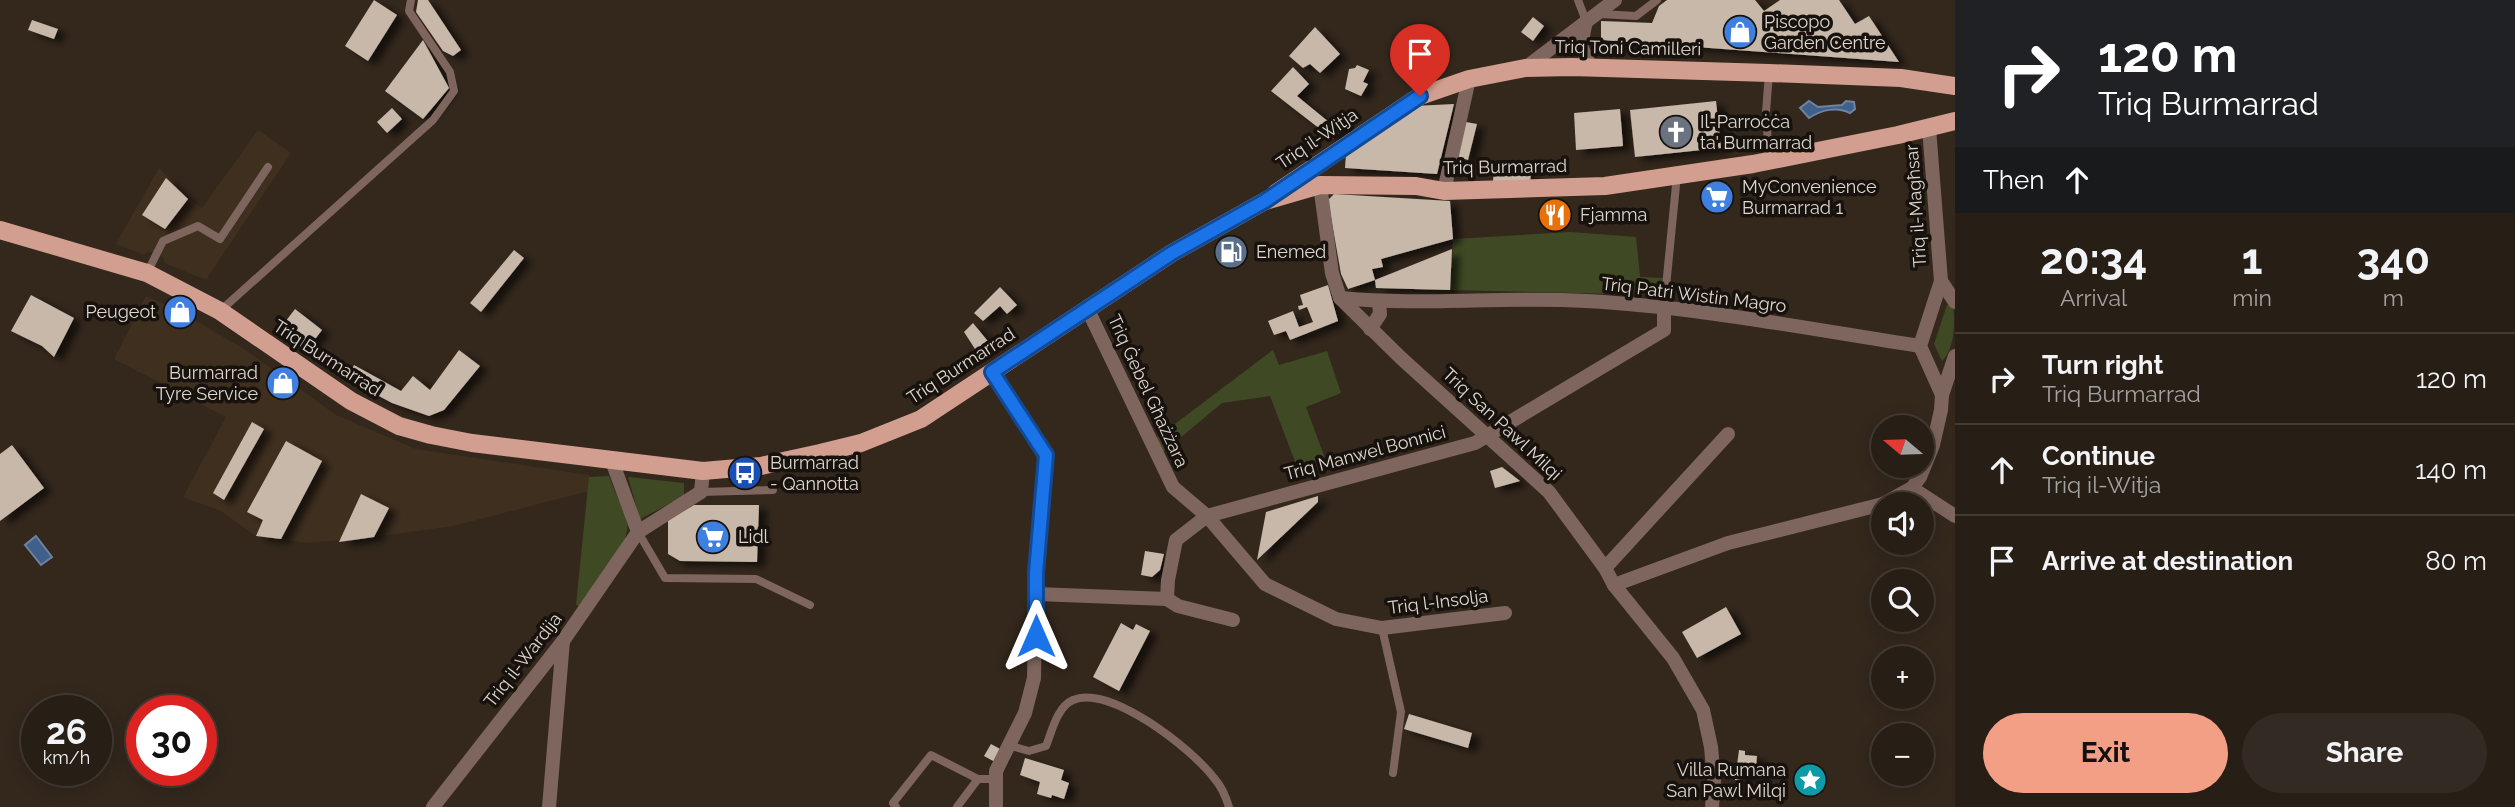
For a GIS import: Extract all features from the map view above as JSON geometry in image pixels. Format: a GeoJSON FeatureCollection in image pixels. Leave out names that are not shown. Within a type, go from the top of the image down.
{"type":"FeatureCollection","features":[{"type":"Feature","properties":{"kind":"main road","name":"Triq Toni Camilleri"},"geometry":{"type":"LineString","coordinates":[[1469,79],[1525,68],[1591,68],[1901,78],[1955,87]]}},
{"type":"Feature","properties":{"kind":"main road","name":"Triq il-Witja"},"geometry":{"type":"LineString","coordinates":[[1265,201],[1420,96],[1469,79]]}},
{"type":"Feature","properties":{"kind":"main road","name":"Triq Burmarrad"},"geometry":{"type":"LineString","coordinates":[[0,230],[148,273],[219,311],[351,401],[399,426],[472,443],[703,471],[761,466],[861,443],[921,419],[1172,253],[1265,201],[1320,185],[1416,186],[1444,191],[1605,186],[1769,160],[1946,120]]}},
{"type":"Feature","properties":{"kind":"street"},"geometry":{"type":"LineString","coordinates":[[1525,68],[1615,0]]}},
{"type":"Feature","properties":{"kind":"street"},"geometry":{"type":"LineString","coordinates":[[1591,18],[1581,46],[1591,68]]}},
{"type":"Feature","properties":{"kind":"street"},"geometry":{"type":"LineString","coordinates":[[1444,191],[1469,79]]}},
{"type":"Feature","properties":{"kind":"street","name":"Triq il-Magħsar"},"geometry":{"type":"LineString","coordinates":[[1920,346],[1941,281],[1946,120]]}},
{"type":"Feature","properties":{"kind":"street","name":"Triq San Pawl Milqi"},"geometry":{"type":"LineString","coordinates":[[1320,185],[1332,273],[1340,298],[1370,329],[1549,492],[1605,568],[1614,585],[1673,658],[1703,710],[1714,779],[1712,807]]}},
{"type":"Feature","properties":{"kind":"street","name":"Triq il-Magħsar"},"geometry":{"type":"LineString","coordinates":[[1941,281],[1955,302]]}},
{"type":"Feature","properties":{"kind":"street","name":"Triq Patri Wistin Magro"},"geometry":{"type":"LineString","coordinates":[[1340,298],[1379,302],[1583,301],[1664,307],[1920,346]]}},
{"type":"Feature","properties":{"kind":"street"},"geometry":{"type":"LineString","coordinates":[[1370,329],[1380,314],[1379,302]]}},
{"type":"Feature","properties":{"kind":"street","name":"Triq Manwel Bonnici"},"geometry":{"type":"LineString","coordinates":[[1167,599],[1176,540],[1207,516],[1475,443],[1664,330],[1664,307]]}},
{"type":"Feature","properties":{"kind":"street","name":"Triq Ġebel Għażżara"},"geometry":{"type":"LineString","coordinates":[[1087,308],[1173,487],[1207,516]]}},
{"type":"Feature","properties":{"kind":"street"},"geometry":{"type":"LineString","coordinates":[[1920,346],[1942,395]]}},
{"type":"Feature","properties":{"kind":"street"},"geometry":{"type":"LineString","coordinates":[[1905,492],[1912,488],[1920,477],[1933,445],[1942,395],[1955,356]]}},
{"type":"Feature","properties":{"kind":"street"},"geometry":{"type":"LineString","coordinates":[[992,372],[1046,455],[1036,594],[1034,678],[1025,713],[998,765],[995,779],[996,807]]}},
{"type":"Feature","properties":{"kind":"street"},"geometry":{"type":"LineString","coordinates":[[1605,568],[1728,435]]}},
{"type":"Feature","properties":{"kind":"street"},"geometry":{"type":"LineString","coordinates":[[612,461],[638,532]]}},
{"type":"Feature","properties":{"kind":"street"},"geometry":{"type":"LineString","coordinates":[[701,492],[703,471]]}},
{"type":"Feature","properties":{"kind":"street"},"geometry":{"type":"LineString","coordinates":[[1912,488],[1955,516]]}},
{"type":"Feature","properties":{"kind":"street","name":"Triq il-Wardija"},"geometry":{"type":"LineString","coordinates":[[433,807],[563,641],[638,532],[701,492]]}},
{"type":"Feature","properties":{"kind":"street"},"geometry":{"type":"LineString","coordinates":[[1614,585],[1728,543],[1871,507]]}},
{"type":"Feature","properties":{"kind":"street","name":"Triq l-Insolja"},"geometry":{"type":"LineString","coordinates":[[1207,516],[1265,584],[1336,619],[1382,628],[1505,613]]}},
{"type":"Feature","properties":{"kind":"street"},"geometry":{"type":"LineString","coordinates":[[1036,594],[1167,599],[1178,606],[1233,620]]}},
{"type":"Feature","properties":{"kind":"street"},"geometry":{"type":"LineString","coordinates":[[549,807],[563,641]]}},
{"type":"Feature","properties":{"kind":"lane"},"geometry":{"type":"LineString","coordinates":[[219,311],[433,120],[454,91],[450,72],[409,11],[411,0]]}},
{"type":"Feature","properties":{"kind":"lane"},"geometry":{"type":"LineString","coordinates":[[1578,0],[1591,18],[1636,16],[1657,0]]}},
{"type":"Feature","properties":{"kind":"lane"},"geometry":{"type":"LineString","coordinates":[[1769,72],[1766,112],[1769,160]]}},
{"type":"Feature","properties":{"kind":"lane"},"geometry":{"type":"LineString","coordinates":[[148,273],[163,241],[198,226],[220,239],[268,167]]}},
{"type":"Feature","properties":{"kind":"lane"},"geometry":{"type":"LineString","coordinates":[[1664,307],[1677,175]]}},
{"type":"Feature","properties":{"kind":"lane"},"geometry":{"type":"LineString","coordinates":[[701,492],[774,490]]}},
{"type":"Feature","properties":{"kind":"lane"},"geometry":{"type":"LineString","coordinates":[[638,532],[666,578],[756,579],[810,605]]}},
{"type":"Feature","properties":{"kind":"lane"},"geometry":{"type":"LineString","coordinates":[[1382,628],[1401,712],[1393,773]]}},
{"type":"Feature","properties":{"kind":"lane"},"geometry":{"type":"LineString","coordinates":[[1008,745],[1030,751],[1046,746],[1058,715],[1070,702],[1085,696],[1112,703],[1131,711],[1178,742],[1214,778],[1229,807]]}},
{"type":"Feature","properties":{"kind":"lane"},"geometry":{"type":"LineString","coordinates":[[896,807],[892,803],[931,755],[978,779],[995,779]]}},
{"type":"Feature","properties":{"kind":"lane"},"geometry":{"type":"LineString","coordinates":[[957,807],[978,779]]}},
{"type":"Feature","properties":{"kind":"shaded area"},"geometry":{"type":"Polygon","coordinates":[[[258,130],[291,153],[206,280],[165,263],[164,258],[149,251],[144,255],[116,244],[159,168],[188,199],[202,208],[258,130]]]}},
{"type":"Feature","properties":{"kind":"shaded area"},"geometry":{"type":"Polygon","coordinates":[[[146,296],[176,309],[244,349],[336,415],[416,449],[589,475],[589,491],[453,526],[374,537],[308,543],[256,536],[221,511],[183,497],[226,417],[114,359],[146,296]]]}},
{"type":"Feature","properties":{"kind":"green space"},"geometry":{"type":"Polygon","coordinates":[[[1570,232],[1636,237],[1640,277],[1663,278],[1660,295],[1450,290],[1453,239],[1570,232]]]}},
{"type":"Feature","properties":{"kind":"green space"},"geometry":{"type":"Polygon","coordinates":[[[1947,305],[1953,305],[1954,327],[1952,342],[1942,361],[1934,344],[1947,305]]]}},
{"type":"Feature","properties":{"kind":"green space"},"geometry":{"type":"Polygon","coordinates":[[[1273,350],[1279,365],[1327,351],[1341,393],[1306,407],[1329,469],[1301,477],[1270,396],[1222,403],[1162,453],[1155,439],[1273,350]]]}},
{"type":"Feature","properties":{"kind":"green space"},"geometry":{"type":"Polygon","coordinates":[[[609,476],[627,522],[627,531],[618,554],[579,606],[576,605],[589,477],[609,476]]]}},
{"type":"Feature","properties":{"kind":"green space"},"geometry":{"type":"Polygon","coordinates":[[[628,477],[684,483],[684,496],[640,519],[628,477]]]}},
{"type":"Feature","properties":{"kind":"water"},"geometry":{"type":"Polygon","coordinates":[[[1809,101],[1818,107],[1854,102],[1855,109],[1850,113],[1829,110],[1809,118],[1800,108],[1809,101]]]}},
{"type":"Feature","properties":{"kind":"water"},"geometry":{"type":"Polygon","coordinates":[[[36,536],[52,557],[41,565],[25,545],[36,536]]]}},
{"type":"Feature","properties":{"kind":"building"},"geometry":{"type":"Polygon","coordinates":[[[374,0],[397,15],[368,61],[345,46],[374,0]]]}},
{"type":"Feature","properties":{"kind":"building"},"geometry":{"type":"Polygon","coordinates":[[[418,0],[428,0],[461,50],[453,56],[443,51],[416,12],[418,0]]]}},
{"type":"Feature","properties":{"kind":"building","name":"Piscopo Garden Centre"},"geometry":{"type":"Polygon","coordinates":[[[1667,0],[1755,0],[1764,11],[1780,0],[1839,0],[1855,24],[1869,16],[1899,62],[1601,40],[1601,21],[1652,23],[1659,6],[1667,0]]]}},
{"type":"Feature","properties":{"kind":"building"},"geometry":{"type":"Polygon","coordinates":[[[1533,17],[1544,26],[1533,41],[1521,32],[1533,17]]]}},
{"type":"Feature","properties":{"kind":"building"},"geometry":{"type":"Polygon","coordinates":[[[32,20],[58,29],[54,39],[28,30],[32,20]]]}},
{"type":"Feature","properties":{"kind":"building"},"geometry":{"type":"Polygon","coordinates":[[[1315,27],[1340,54],[1320,73],[1310,64],[1303,68],[1289,56],[1315,27]]]}},
{"type":"Feature","properties":{"kind":"building"},"geometry":{"type":"Polygon","coordinates":[[[423,40],[449,88],[423,119],[385,91],[423,40]]]}},
{"type":"Feature","properties":{"kind":"building"},"geometry":{"type":"Polygon","coordinates":[[[1357,65],[1369,70],[1363,82],[1368,84],[1361,96],[1345,89],[1349,69],[1357,65]]]}},
{"type":"Feature","properties":{"kind":"building"},"geometry":{"type":"Polygon","coordinates":[[[1293,67],[1309,84],[1297,96],[1335,127],[1340,120],[1347,125],[1333,139],[1271,91],[1293,67]]]}},
{"type":"Feature","properties":{"kind":"building","name":"Il-Parroċċa ta' Burmarrad"},"geometry":{"type":"Polygon","coordinates":[[[1716,101],[1721,148],[1635,157],[1630,110],[1716,101]]]}},
{"type":"Feature","properties":{"kind":"building"},"geometry":{"type":"Polygon","coordinates":[[[1454,104],[1437,174],[1345,168],[1346,153],[1414,106],[1454,104]]]}},
{"type":"Feature","properties":{"kind":"building"},"geometry":{"type":"Polygon","coordinates":[[[392,108],[402,119],[387,133],[377,122],[392,108]]]}},
{"type":"Feature","properties":{"kind":"building"},"geometry":{"type":"Polygon","coordinates":[[[1620,109],[1623,146],[1576,150],[1574,113],[1620,109]]]}},
{"type":"Feature","properties":{"kind":"building"},"geometry":{"type":"Polygon","coordinates":[[[1466,122],[1477,124],[1468,160],[1458,157],[1466,122]]]}},
{"type":"Feature","properties":{"kind":"building"},"geometry":{"type":"Polygon","coordinates":[[[1494,169],[1531,172],[1530,183],[1493,181],[1494,169]]]}},
{"type":"Feature","properties":{"kind":"building"},"geometry":{"type":"Polygon","coordinates":[[[166,178],[188,199],[165,229],[142,215],[166,178]]]}},
{"type":"Feature","properties":{"kind":"building"},"geometry":{"type":"Polygon","coordinates":[[[1334,194],[1450,201],[1453,239],[1381,259],[1383,267],[1372,269],[1375,280],[1348,289],[1341,274],[1328,200],[1334,194]]]}},
{"type":"Feature","properties":{"kind":"building"},"geometry":{"type":"Polygon","coordinates":[[[1452,249],[1450,290],[1376,288],[1375,280],[1452,249]]]}},
{"type":"Feature","properties":{"kind":"building"},"geometry":{"type":"Polygon","coordinates":[[[514,250],[524,258],[481,312],[470,303],[514,250]]]}},
{"type":"Feature","properties":{"kind":"building"},"geometry":{"type":"Polygon","coordinates":[[[1328,285],[1338,321],[1290,340],[1286,331],[1274,335],[1268,321],[1293,311],[1299,327],[1313,322],[1307,307],[1299,310],[1298,306],[1303,305],[1300,295],[1328,285]]]}},
{"type":"Feature","properties":{"kind":"building"},"geometry":{"type":"Polygon","coordinates":[[[1000,287],[1017,305],[1007,314],[1000,306],[983,321],[974,313],[1000,287]]]}},
{"type":"Feature","properties":{"kind":"building"},"geometry":{"type":"Polygon","coordinates":[[[31,295],[74,318],[54,357],[42,346],[11,331],[31,295]]]}},
{"type":"Feature","properties":{"kind":"building"},"geometry":{"type":"Polygon","coordinates":[[[295,309],[322,330],[306,351],[279,330],[295,309]]]}},
{"type":"Feature","properties":{"kind":"building"},"geometry":{"type":"Polygon","coordinates":[[[973,323],[991,345],[977,352],[964,332],[973,323]]]}},
{"type":"Feature","properties":{"kind":"building"},"geometry":{"type":"Polygon","coordinates":[[[459,350],[480,366],[444,410],[429,416],[392,403],[347,379],[354,365],[401,391],[413,376],[430,390],[459,350]]]}},
{"type":"Feature","properties":{"kind":"building"},"geometry":{"type":"Polygon","coordinates":[[[252,422],[264,429],[224,500],[213,493],[252,422]]]}},
{"type":"Feature","properties":{"kind":"building"},"geometry":{"type":"Polygon","coordinates":[[[286,441],[322,461],[281,539],[256,536],[263,520],[247,512],[286,441]]]}},
{"type":"Feature","properties":{"kind":"building"},"geometry":{"type":"Polygon","coordinates":[[[12,445],[44,488],[0,521],[0,454],[12,445]]]}},
{"type":"Feature","properties":{"kind":"building"},"geometry":{"type":"Polygon","coordinates":[[[1502,467],[1520,481],[1495,488],[1490,471],[1502,467]]]}},
{"type":"Feature","properties":{"kind":"building"},"geometry":{"type":"Polygon","coordinates":[[[361,494],[389,508],[374,537],[339,542],[361,494]]]}},
{"type":"Feature","properties":{"kind":"building"},"geometry":{"type":"Polygon","coordinates":[[[1318,496],[1318,502],[1257,560],[1266,512],[1318,496]]]}},
{"type":"Feature","properties":{"kind":"building","name":"Lidl"},"geometry":{"type":"Polygon","coordinates":[[[694,505],[759,505],[757,562],[680,561],[668,554],[668,520],[694,505]]]}},
{"type":"Feature","properties":{"kind":"building"},"geometry":{"type":"Polygon","coordinates":[[[1145,551],[1164,554],[1160,570],[1152,577],[1141,575],[1145,551]]]}},
{"type":"Feature","properties":{"kind":"building"},"geometry":{"type":"Polygon","coordinates":[[[1726,607],[1741,634],[1697,658],[1682,632],[1726,607]]]}},
{"type":"Feature","properties":{"kind":"building"},"geometry":{"type":"Polygon","coordinates":[[[1121,623],[1133,630],[1136,624],[1150,631],[1119,691],[1093,677],[1121,623]]]}},
{"type":"Feature","properties":{"kind":"building"},"geometry":{"type":"Polygon","coordinates":[[[1409,714],[1472,733],[1468,748],[1404,729],[1409,714]]]}},
{"type":"Feature","properties":{"kind":"building"},"geometry":{"type":"Polygon","coordinates":[[[991,744],[1002,750],[995,762],[984,756],[991,744]]]}},
{"type":"Feature","properties":{"kind":"building"},"geometry":{"type":"Polygon","coordinates":[[[1739,750],[1745,751],[1745,755],[1757,756],[1756,768],[1752,768],[1751,777],[1741,776],[1740,781],[1735,780],[1739,750]]]}},
{"type":"Feature","properties":{"kind":"building"},"geometry":{"type":"Polygon","coordinates":[[[1025,758],[1064,770],[1061,780],[1069,783],[1064,799],[1037,794],[1040,782],[1020,775],[1025,758]]]}},
{"type":"Feature","properties":{"kind":"place","name":"Piscopo Garden Centre"},"geometry":{"type":"Point","coordinates":[1740,32]}},
{"type":"Feature","properties":{"kind":"place","name":"Il-Parroċċa ta' Burmarrad"},"geometry":{"type":"Point","coordinates":[1676,132]}},
{"type":"Feature","properties":{"kind":"place","name":"MyConvenience Burmarrad 1"},"geometry":{"type":"Point","coordinates":[1717,197]}},
{"type":"Feature","properties":{"kind":"place","name":"Fjamma"},"geometry":{"type":"Point","coordinates":[1555,215]}},
{"type":"Feature","properties":{"kind":"place","name":"Enemed"},"geometry":{"type":"Point","coordinates":[1231,252]}},
{"type":"Feature","properties":{"kind":"place","name":"Peugeot"},"geometry":{"type":"Point","coordinates":[180,312]}},
{"type":"Feature","properties":{"kind":"place","name":"Burmarrad Tyre Service"},"geometry":{"type":"Point","coordinates":[283,383]}},
{"type":"Feature","properties":{"kind":"place","name":"Burmarrad - Qannotta"},"geometry":{"type":"Point","coordinates":[745,473]}},
{"type":"Feature","properties":{"kind":"place","name":"Lidl"},"geometry":{"type":"Point","coordinates":[713,537]}},
{"type":"Feature","properties":{"kind":"place","name":"Villa Rumana San Pawl Milqi"},"geometry":{"type":"Point","coordinates":[1810,780]}},
{"type":"Feature","properties":{"kind":"route"},"geometry":{"type":"LineString","coordinates":[[1036,636],[1036,573],[1046,455],[992,372],[1172,253],[1265,201],[1338,149],[1420,96]]}}]}
